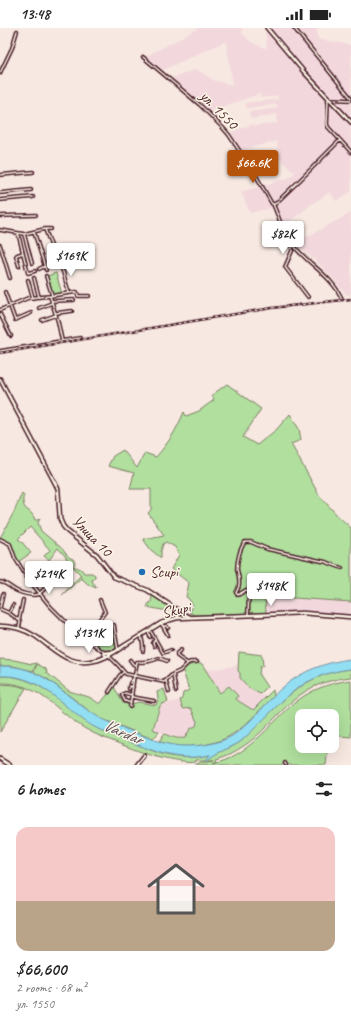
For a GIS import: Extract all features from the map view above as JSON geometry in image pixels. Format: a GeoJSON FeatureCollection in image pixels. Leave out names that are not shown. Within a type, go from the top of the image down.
{"type":"FeatureCollection","features":[{"type":"Feature","properties":{"kind":"street"},"geometry":{"type":"LineString","coordinates":[[267,28],[328,99],[351,122]]}},
{"type":"Feature","properties":{"kind":"street"},"geometry":{"type":"LineString","coordinates":[[294,28],[351,99]]}},
{"type":"Feature","properties":{"kind":"street"},"geometry":{"type":"LineString","coordinates":[[0,73],[12,48],[17,32]]}},
{"type":"Feature","properties":{"kind":"street","name":"ул. 1550"},"geometry":{"type":"LineString","coordinates":[[144,57],[200,105],[229,135],[258,179],[270,202],[273,204],[285,233],[292,245],[332,282],[342,299]]}},
{"type":"Feature","properties":{"kind":"street"},"geometry":{"type":"LineString","coordinates":[[328,99],[351,99]]}},
{"type":"Feature","properties":{"kind":"street"},"geometry":{"type":"LineString","coordinates":[[328,99],[327,126],[351,152]]}},
{"type":"Feature","properties":{"kind":"street"},"geometry":{"type":"LineString","coordinates":[[273,204],[300,180],[340,140]]}},
{"type":"Feature","properties":{"kind":"street"},"geometry":{"type":"LineString","coordinates":[[0,175],[33,172]]}},
{"type":"Feature","properties":{"kind":"street"},"geometry":{"type":"LineString","coordinates":[[0,193],[31,190]]}},
{"type":"Feature","properties":{"kind":"street"},"geometry":{"type":"LineString","coordinates":[[0,200],[33,197]]}},
{"type":"Feature","properties":{"kind":"street"},"geometry":{"type":"LineString","coordinates":[[0,216],[36,215]]}},
{"type":"Feature","properties":{"kind":"street"},"geometry":{"type":"LineString","coordinates":[[45,229],[57,262]]}},
{"type":"Feature","properties":{"kind":"street"},"geometry":{"type":"LineString","coordinates":[[0,230],[24,234],[51,229]]}},
{"type":"Feature","properties":{"kind":"street"},"geometry":{"type":"LineString","coordinates":[[34,232],[46,266],[46,270]]}},
{"type":"Feature","properties":{"kind":"street"},"geometry":{"type":"LineString","coordinates":[[18,233],[28,273],[35,271]]}},
{"type":"Feature","properties":{"kind":"street"},"geometry":{"type":"LineString","coordinates":[[24,234],[32,263]]}},
{"type":"Feature","properties":{"kind":"street"},"geometry":{"type":"LineString","coordinates":[[0,245],[10,278]]}},
{"type":"Feature","properties":{"kind":"street"},"geometry":{"type":"LineString","coordinates":[[292,245],[292,251],[285,268],[308,297]]}},
{"type":"Feature","properties":{"kind":"street"},"geometry":{"type":"LineString","coordinates":[[19,266],[16,256],[23,253]]}},
{"type":"Feature","properties":{"kind":"street"},"geometry":{"type":"LineString","coordinates":[[60,265],[69,293]]}},
{"type":"Feature","properties":{"kind":"street"},"geometry":{"type":"LineString","coordinates":[[39,268],[46,266]]}},
{"type":"Feature","properties":{"kind":"street"},"geometry":{"type":"LineString","coordinates":[[46,276],[52,302],[60,326],[62,341]]}},
{"type":"Feature","properties":{"kind":"street"},"geometry":{"type":"LineString","coordinates":[[34,278],[39,297]]}},
{"type":"Feature","properties":{"kind":"street"},"geometry":{"type":"LineString","coordinates":[[28,280],[33,298]]}},
{"type":"Feature","properties":{"kind":"street"},"geometry":{"type":"LineString","coordinates":[[5,292],[15,320],[31,313]]}},
{"type":"Feature","properties":{"kind":"street"},"geometry":{"type":"LineString","coordinates":[[0,309],[26,299],[39,297],[78,292],[78,296],[88,296]]}},
{"type":"Feature","properties":{"kind":"street"},"geometry":{"type":"LineString","coordinates":[[39,308],[52,302],[74,300]]}},
{"type":"Feature","properties":{"kind":"street"},"geometry":{"type":"LineString","coordinates":[[42,320],[56,314],[72,311]]}},
{"type":"Feature","properties":{"kind":"street"},"geometry":{"type":"LineString","coordinates":[[0,314],[11,336]]}},
{"type":"Feature","properties":{"kind":"street"},"geometry":{"type":"LineString","coordinates":[[0,351],[80,338]]}},
{"type":"Feature","properties":{"kind":"street","name":"Улица 10"},"geometry":{"type":"LineString","coordinates":[[0,379],[58,489],[60,519],[65,528],[97,555],[114,576],[147,590],[191,617]]}},
{"type":"Feature","properties":{"kind":"street"},"geometry":{"type":"LineString","coordinates":[[0,539],[10,544],[25,574],[50,606],[75,631],[96,646],[128,675],[133,678],[164,682],[173,674],[180,671],[187,663],[197,662]]}},
{"type":"Feature","properties":{"kind":"street"},"geometry":{"type":"LineString","coordinates":[[248,615],[249,591],[246,590],[238,595],[236,593],[239,585],[237,567],[238,561],[245,542],[251,542],[267,549],[320,560],[342,568]]}},
{"type":"Feature","properties":{"kind":"street"},"geometry":{"type":"LineString","coordinates":[[47,571],[55,579]]}},
{"type":"Feature","properties":{"kind":"street"},"geometry":{"type":"LineString","coordinates":[[0,582],[7,584],[17,591],[32,595],[40,594],[60,575],[60,573]]}},
{"type":"Feature","properties":{"kind":"street"},"geometry":{"type":"LineString","coordinates":[[3,594],[0,608],[18,620]]}},
{"type":"Feature","properties":{"kind":"street"},"geometry":{"type":"LineString","coordinates":[[19,628],[20,622],[18,620],[22,600]]}},
{"type":"Feature","properties":{"kind":"street"},"geometry":{"type":"LineString","coordinates":[[96,646],[96,624],[105,613],[100,600]]}},
{"type":"Feature","properties":{"kind":"street"},"geometry":{"type":"LineString","coordinates":[[9,613],[13,605]]}},
{"type":"Feature","properties":{"kind":"street"},"geometry":{"type":"LineString","coordinates":[[178,610],[178,618]]}},
{"type":"Feature","properties":{"kind":"street","name":"Skupi"},"geometry":{"type":"LineString","coordinates":[[0,626],[19,628],[34,635],[59,655],[69,659],[86,662],[107,656],[141,635],[170,620],[178,618],[303,613],[351,617]]}},
{"type":"Feature","properties":{"kind":"street"},"geometry":{"type":"LineString","coordinates":[[104,653],[118,650],[114,625]]}},
{"type":"Feature","properties":{"kind":"street"},"geometry":{"type":"LineString","coordinates":[[162,625],[168,628]]}},
{"type":"Feature","properties":{"kind":"street"},"geometry":{"type":"LineString","coordinates":[[162,625],[168,635]]}},
{"type":"Feature","properties":{"kind":"street"},"geometry":{"type":"LineString","coordinates":[[149,631],[150,637]]}},
{"type":"Feature","properties":{"kind":"street"},"geometry":{"type":"LineString","coordinates":[[149,631],[164,653],[171,650]]}},
{"type":"Feature","properties":{"kind":"street"},"geometry":{"type":"LineString","coordinates":[[141,635],[143,651]]}},
{"type":"Feature","properties":{"kind":"street"},"geometry":{"type":"LineString","coordinates":[[154,646],[153,644],[155,640]]}},
{"type":"Feature","properties":{"kind":"street"},"geometry":{"type":"LineString","coordinates":[[181,650],[176,653],[177,656],[187,663]]}},
{"type":"Feature","properties":{"kind":"street"},"geometry":{"type":"LineString","coordinates":[[130,683],[136,672],[138,662],[153,662],[159,658],[167,661]]}},
{"type":"Feature","properties":{"kind":"street"},"geometry":{"type":"LineString","coordinates":[[130,660],[136,666]]}},
{"type":"Feature","properties":{"kind":"street"},"geometry":{"type":"LineString","coordinates":[[109,692],[120,675],[124,672]]}},
{"type":"Feature","properties":{"kind":"street"},"geometry":{"type":"LineString","coordinates":[[128,675],[136,672]]}},
{"type":"Feature","properties":{"kind":"street"},"geometry":{"type":"LineString","coordinates":[[173,674],[176,691]]}},
{"type":"Feature","properties":{"kind":"street"},"geometry":{"type":"LineString","coordinates":[[130,707],[133,678]]}},
{"type":"Feature","properties":{"kind":"street"},"geometry":{"type":"LineString","coordinates":[[166,681],[169,692]]}},
{"type":"Feature","properties":{"kind":"street"},"geometry":{"type":"LineString","coordinates":[[126,686],[133,687]]}},
{"type":"Feature","properties":{"kind":"street"},"geometry":{"type":"LineString","coordinates":[[131,703],[125,701],[122,695],[126,693],[132,696],[154,701]]}},
{"type":"Feature","properties":{"kind":"street"},"geometry":{"type":"LineString","coordinates":[[137,765],[144,756]]}},
{"type":"Feature","properties":{"kind":"street"},"geometry":{"type":"LineString","coordinates":[[1,759],[10,765]]}},
{"type":"Feature","properties":{"kind":"shaded area"},"geometry":{"type":"Polygon","coordinates":[[[199,28],[242,28],[242,33],[251,42],[267,49],[265,30],[269,28],[317,28],[318,39],[351,45],[351,192],[336,201],[330,192],[280,229],[272,208],[250,213],[241,192],[288,178],[295,173],[278,158],[277,141],[238,151],[226,134],[253,124],[254,126],[277,123],[277,114],[251,119],[249,112],[277,108],[277,104],[247,108],[245,103],[278,99],[278,96],[261,98],[259,94],[207,112],[169,79],[196,69],[213,80],[233,85],[226,41],[161,71],[145,57],[199,28]]]}},
{"type":"Feature","properties":{"kind":"shaded area"},"geometry":{"type":"Polygon","coordinates":[[[351,213],[351,294],[347,295],[319,264],[295,243],[351,213]]]}},
{"type":"Feature","properties":{"kind":"shaded area"},"geometry":{"type":"Polygon","coordinates":[[[265,596],[351,602],[351,617],[303,613],[266,614],[265,596]]]}},
{"type":"Feature","properties":{"kind":"shaded area"},"geometry":{"type":"Polygon","coordinates":[[[239,665],[240,678],[249,688],[266,697],[253,710],[236,699],[221,693],[206,670],[239,665]]]}},
{"type":"Feature","properties":{"kind":"shaded area"},"geometry":{"type":"Polygon","coordinates":[[[180,700],[182,707],[191,707],[197,722],[196,726],[190,729],[185,738],[174,737],[153,730],[161,705],[180,700]]]}},
{"type":"Feature","properties":{"kind":"green space"},"geometry":{"type":"Polygon","coordinates":[[[56,273],[62,294],[52,295],[47,276],[56,273]]]}},
{"type":"Feature","properties":{"kind":"green space"},"geometry":{"type":"Polygon","coordinates":[[[227,384],[261,409],[243,437],[257,445],[277,429],[290,414],[299,429],[301,440],[291,444],[319,495],[351,528],[351,602],[265,596],[266,613],[195,615],[190,613],[193,605],[186,597],[189,583],[171,569],[179,555],[175,547],[166,542],[163,544],[161,558],[151,550],[143,539],[164,535],[148,513],[151,510],[151,489],[130,489],[134,473],[108,466],[113,456],[123,450],[137,468],[145,453],[156,457],[172,436],[184,412],[186,416],[199,411],[214,400],[212,395],[227,384]]]}},
{"type":"Feature","properties":{"kind":"green space"},"geometry":{"type":"Polygon","coordinates":[[[22,493],[24,495],[23,500],[25,508],[31,513],[35,520],[40,518],[38,523],[41,531],[73,559],[75,563],[73,566],[81,569],[84,573],[92,573],[95,575],[92,581],[96,588],[89,585],[81,578],[62,595],[81,575],[71,565],[58,548],[49,560],[44,556],[50,550],[30,527],[18,539],[31,553],[18,562],[10,544],[0,538],[22,493]]]}},
{"type":"Feature","properties":{"kind":"green space"},"geometry":{"type":"Polygon","coordinates":[[[152,595],[176,610],[162,610],[147,607],[149,603],[151,603],[152,595]]]}},
{"type":"Feature","properties":{"kind":"green space"},"geometry":{"type":"Polygon","coordinates":[[[115,633],[118,648],[110,651],[109,649],[103,650],[99,648],[96,637],[115,633]]]}},
{"type":"Feature","properties":{"kind":"green space"},"geometry":{"type":"Polygon","coordinates":[[[239,652],[262,655],[263,666],[260,667],[259,675],[267,687],[260,694],[249,688],[240,678],[240,673],[238,671],[239,652]]]}},
{"type":"Feature","properties":{"kind":"green space"},"geometry":{"type":"Polygon","coordinates":[[[0,659],[32,664],[37,663],[33,671],[13,666],[0,666],[0,659]]]}},
{"type":"Feature","properties":{"kind":"green space"},"geometry":{"type":"Polygon","coordinates":[[[193,662],[202,664],[220,693],[229,686],[238,696],[236,699],[253,710],[273,690],[274,696],[239,730],[219,741],[192,746],[163,743],[159,741],[164,734],[174,738],[185,738],[190,729],[196,726],[197,722],[191,708],[184,709],[180,700],[182,699],[183,693],[189,690],[183,671],[188,666],[193,664],[193,662]]]}},
{"type":"Feature","properties":{"kind":"green space"},"geometry":{"type":"Polygon","coordinates":[[[37,664],[46,669],[47,673],[69,691],[89,697],[100,704],[107,695],[110,694],[114,687],[123,703],[130,705],[138,702],[156,705],[158,699],[157,692],[164,689],[168,702],[160,706],[153,729],[159,732],[153,739],[97,717],[49,680],[34,672],[37,664]]]}},
{"type":"Feature","properties":{"kind":"green space"},"geometry":{"type":"Polygon","coordinates":[[[351,669],[351,677],[324,683],[300,695],[248,743],[225,756],[216,759],[217,761],[213,763],[225,760],[247,748],[292,705],[305,695],[327,685],[351,680],[351,737],[339,736],[339,709],[295,709],[295,753],[327,753],[326,765],[195,765],[202,761],[214,760],[208,760],[215,754],[240,742],[279,704],[299,688],[322,675],[351,669]]]}},
{"type":"Feature","properties":{"kind":"green space"},"geometry":{"type":"Polygon","coordinates":[[[0,676],[14,677],[37,685],[57,698],[92,726],[156,752],[182,757],[211,755],[206,760],[196,760],[196,762],[178,762],[128,747],[97,735],[84,728],[36,692],[13,684],[0,683],[0,676]]]}},
{"type":"Feature","properties":{"kind":"green space"},"geometry":{"type":"Polygon","coordinates":[[[0,684],[26,688],[0,732],[0,684]]]}},
{"type":"Feature","properties":{"kind":"water","name":"Vardar"},"geometry":{"type":"Polygon","coordinates":[[[351,659],[351,669],[336,671],[321,676],[300,686],[281,702],[240,742],[215,754],[208,760],[206,760],[210,755],[186,757],[166,755],[107,733],[89,724],[38,685],[27,680],[0,676],[0,666],[28,670],[50,681],[92,713],[108,722],[160,742],[178,746],[191,746],[215,743],[227,739],[248,723],[289,682],[314,668],[332,662],[351,659]]]}},
{"type":"Feature","properties":{"kind":"railway"},"geometry":{"type":"LineString","coordinates":[[0,353],[272,308],[351,299]]}},
{"type":"Feature","properties":{"kind":"place","name":"Scupi"},"geometry":{"type":"Point","coordinates":[142,572]}}]}
